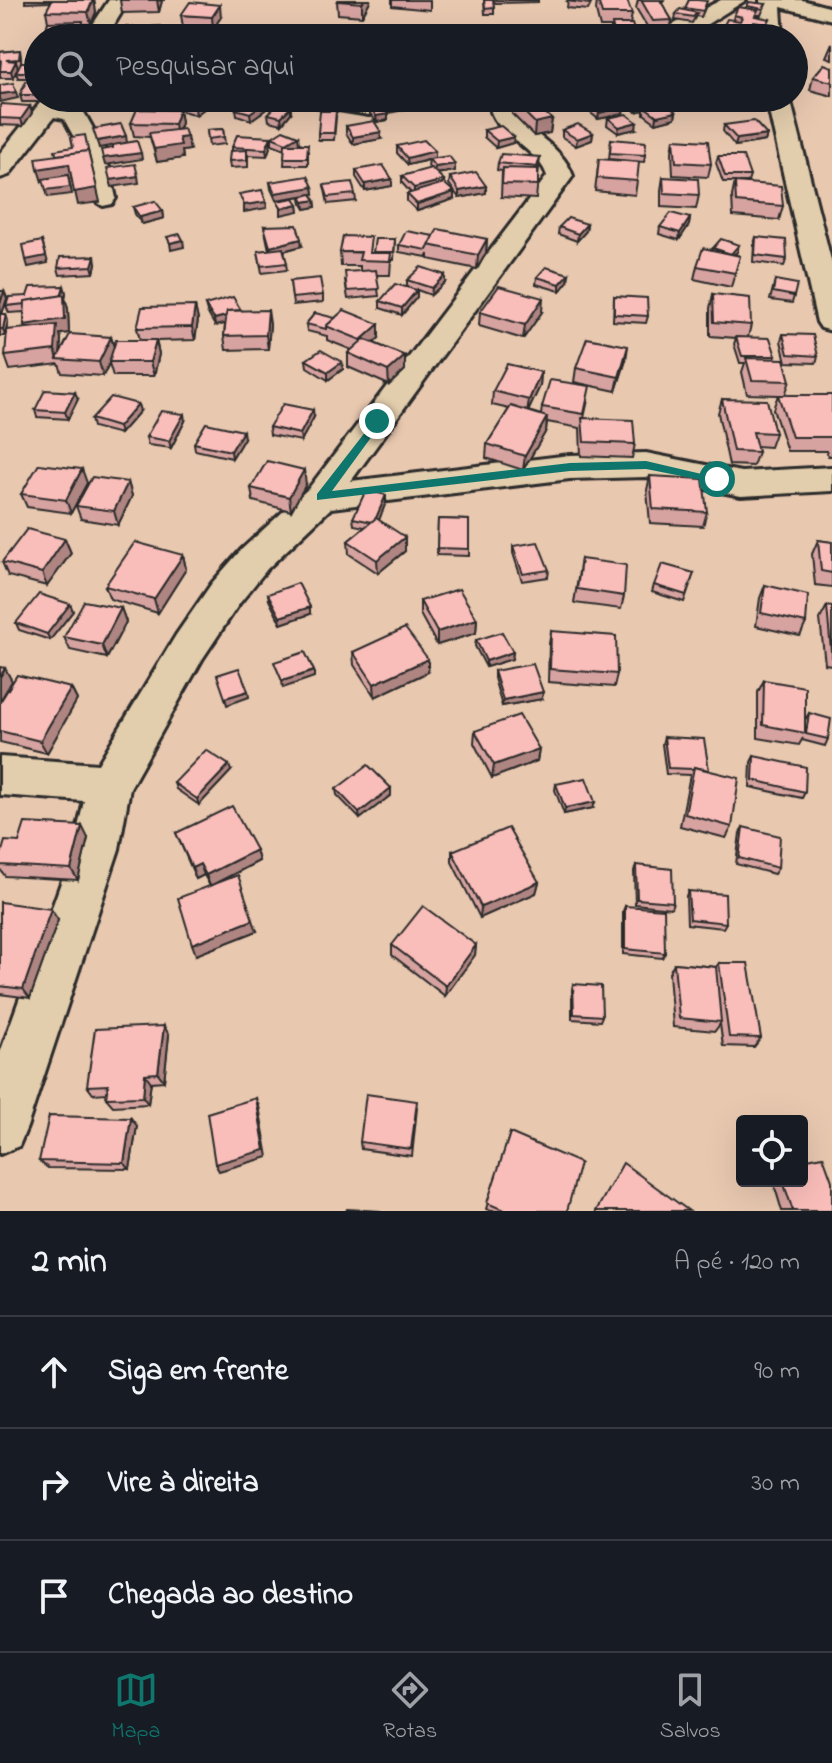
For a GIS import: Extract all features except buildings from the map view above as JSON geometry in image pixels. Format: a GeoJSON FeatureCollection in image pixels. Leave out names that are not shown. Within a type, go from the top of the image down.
{"type":"FeatureCollection","features":[{"type":"Feature","properties":{"kind":"street"},"geometry":{"type":"LineString","coordinates":[[104,24],[119,0]]}},
{"type":"Feature","properties":{"kind":"street"},"geometry":{"type":"LineString","coordinates":[[694,24],[736,0]]}},
{"type":"Feature","properties":{"kind":"street"},"geometry":{"type":"LineString","coordinates":[[770,0],[771,24]]}},
{"type":"Feature","properties":{"kind":"street"},"geometry":{"type":"LineString","coordinates":[[778,0],[832,14]]}},
{"type":"Feature","properties":{"kind":"street"},"geometry":{"type":"LineString","coordinates":[[0,170],[44,112]]}},
{"type":"Feature","properties":{"kind":"street"},"geometry":{"type":"LineString","coordinates":[[69,112],[93,150],[103,198]]}},
{"type":"Feature","properties":{"kind":"street"},"geometry":{"type":"LineString","coordinates":[[0,1127],[96,849],[109,784],[209,619],[246,568],[303,518],[321,497],[560,176],[559,168],[550,158],[503,117],[502,112]]}},
{"type":"Feature","properties":{"kind":"street"},"geometry":{"type":"LineString","coordinates":[[781,112],[832,322]]}},
{"type":"Feature","properties":{"kind":"street"},"geometry":{"type":"LineString","coordinates":[[0,128],[29,129]]}},
{"type":"Feature","properties":{"kind":"street"},"geometry":{"type":"LineString","coordinates":[[321,497],[570,467],[646,465],[741,484],[832,479]]}},
{"type":"Feature","properties":{"kind":"street"},"geometry":{"type":"LineString","coordinates":[[0,776],[109,784]]}},
{"type":"Feature","properties":{"kind":"route"},"geometry":{"type":"LineString","coordinates":[[377,421],[321,497],[570,467],[646,465],[717,479]]}}]}
